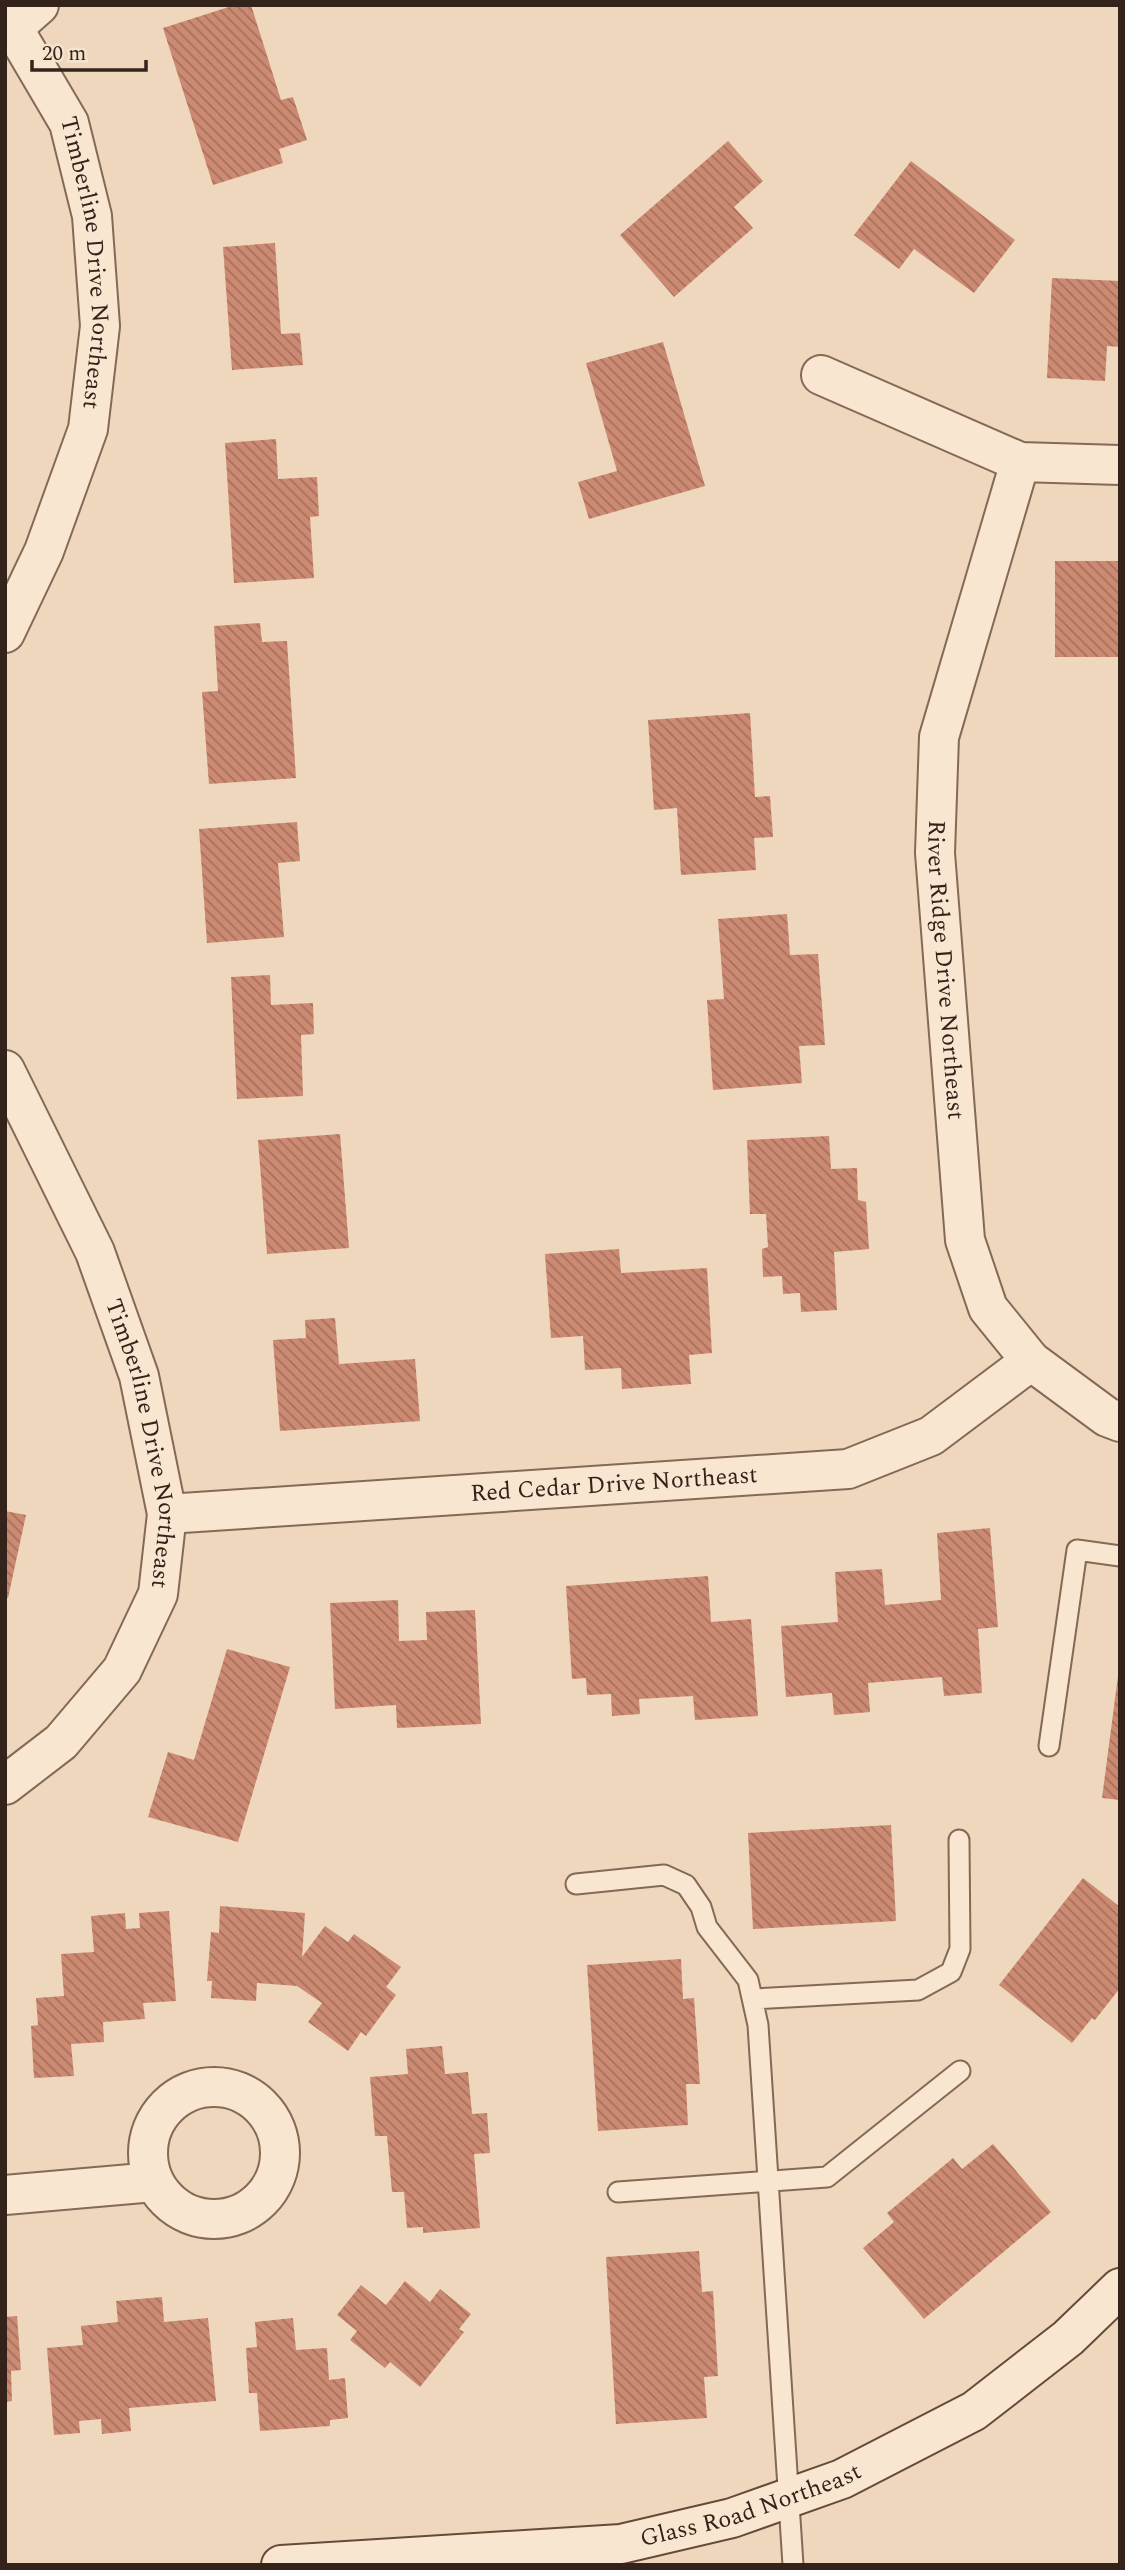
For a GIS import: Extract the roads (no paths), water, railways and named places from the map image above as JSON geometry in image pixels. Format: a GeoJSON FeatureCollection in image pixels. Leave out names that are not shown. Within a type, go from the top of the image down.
{"type":"FeatureCollection","features":[{"type":"Feature","properties":{"kind":"street","name":"Timberline Drive Northeast"},"geometry":{"type":"LineString","coordinates":[[5,634],[44,551],[88,429],[100,326],[93,216],[69,123],[19,18]]}},
{"type":"Feature","properties":{"kind":"street"},"geometry":{"type":"LineString","coordinates":[[821,374],[1020,462],[1120,465]]}},
{"type":"Feature","properties":{"kind":"street","name":"River Ridge Drive Northeast"},"geometry":{"type":"LineString","coordinates":[[1020,462],[939,737],[935,853],[965,1240],[988,1308],[1031,1361],[1107,1417],[1120,1422]]}},
{"type":"Feature","properties":{"kind":"street","name":"Timberline Drive Northeast"},"geometry":{"type":"LineString","coordinates":[[5,1070],[96,1252],[139,1376],[167,1514],[158,1594],[122,1670],[61,1742],[5,1785]]}},
{"type":"Feature","properties":{"kind":"street","name":"Red Cedar Drive Northeast"},"geometry":{"type":"LineString","coordinates":[[167,1514],[848,1469],[932,1436],[1031,1361]]}},
{"type":"Feature","properties":{"kind":"street"},"geometry":{"type":"LineString","coordinates":[[5,2195],[154,2182]]}},
{"type":"Feature","properties":{"kind":"street","name":"Glass Road Northeast"},"geometry":{"type":"LineString","coordinates":[[281,2565],[621,2544],[732,2518],[842,2479],[974,2411],[1111,2302]]}},
{"type":"Feature","properties":{"kind":"lane"},"geometry":{"type":"LineString","coordinates":[[1049,1746],[1077,1550],[1120,1556]]}},
{"type":"Feature","properties":{"kind":"lane"},"geometry":{"type":"LineString","coordinates":[[753,1999],[918,1990],[951,1972],[960,1949],[959,1840]]}},
{"type":"Feature","properties":{"kind":"lane"},"geometry":{"type":"LineString","coordinates":[[576,1884],[664,1875],[686,1885],[701,1907],[707,1927],[748,1980],[758,2025],[793,2565]]}},
{"type":"Feature","properties":{"kind":"lane"},"geometry":{"type":"LineString","coordinates":[[618,2192],[827,2177],[960,2071]]}}]}
